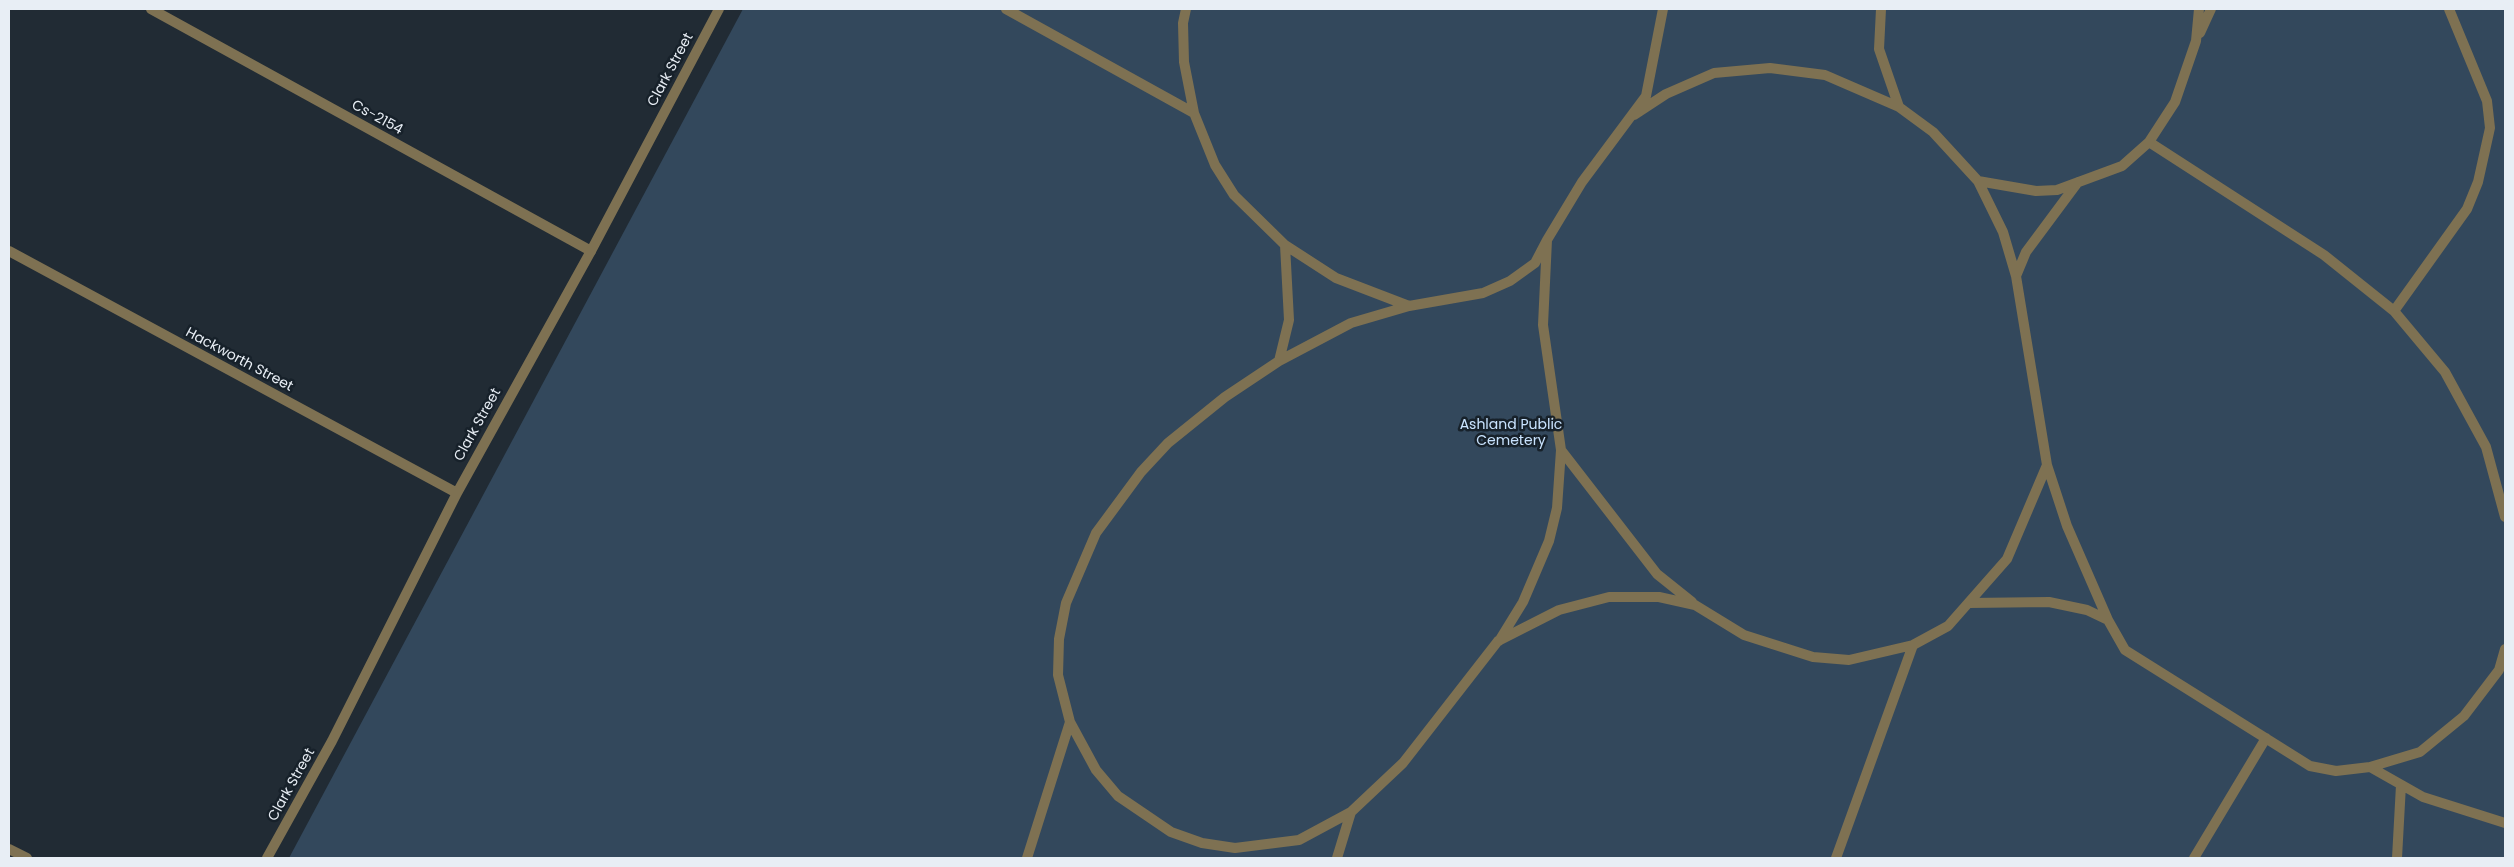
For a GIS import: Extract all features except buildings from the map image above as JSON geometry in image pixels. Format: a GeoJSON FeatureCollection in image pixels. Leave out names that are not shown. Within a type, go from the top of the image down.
{"type":"FeatureCollection","features":[{"type":"Feature","properties":{"kind":"street","name":"Cs-2154"},"geometry":{"type":"LineString","coordinates":[[151,9],[590,251]]}},
{"type":"Feature","properties":{"kind":"street","name":"Clark Street"},"geometry":{"type":"LineString","coordinates":[[267,858],[332,742],[456,493],[590,251],[719,9]]}},
{"type":"Feature","properties":{"kind":"street"},"geometry":{"type":"LineString","coordinates":[[1006,9],[1194,113]]}},
{"type":"Feature","properties":{"kind":"street"},"geometry":{"type":"LineString","coordinates":[[1186,9],[1183,23],[1184,62],[1194,113],[1215,165],[1234,195],[1284,245],[1336,278],[1409,306]]}},
{"type":"Feature","properties":{"kind":"street"},"geometry":{"type":"LineString","coordinates":[[1547,240],[1543,325],[1561,450],[1557,508],[1549,541],[1523,602],[1498,642],[1403,763],[1351,812],[1299,840],[1235,848],[1202,843],[1171,832],[1118,796],[1096,770],[1070,722],[1058,675],[1059,639],[1066,603],[1096,533],[1140,472],[1168,443],[1225,397],[1279,361],[1351,323],[1409,306],[1483,293],[1510,281],[1535,262],[1547,240],[1582,182],[1646,96],[1663,9]]}},
{"type":"Feature","properties":{"kind":"street"},"geometry":{"type":"LineString","coordinates":[[1882,9],[1879,49],[1899,107]]}},
{"type":"Feature","properties":{"kind":"street"},"geometry":{"type":"LineString","coordinates":[[2196,41],[2199,9]]}},
{"type":"Feature","properties":{"kind":"street"},"geometry":{"type":"LineString","coordinates":[[1978,181],[2036,191],[2057,190],[2122,166],[2149,142],[2175,102],[2196,41],[2211,9]]}},
{"type":"Feature","properties":{"kind":"street"},"geometry":{"type":"LineString","coordinates":[[2394,311],[2467,210],[2478,182],[2490,128],[2487,101],[2448,9]]}},
{"type":"Feature","properties":{"kind":"street"},"geometry":{"type":"LineString","coordinates":[[1629,118],[1666,94],[1714,73],[1770,68],[1825,75],[1899,107],[1932,132],[1978,181],[2003,232],[2016,276],[2047,465],[2067,526],[2108,620],[2125,650],[2310,766],[2336,771],[2370,767],[2420,752],[2464,716],[2499,670],[2505,649]]}},
{"type":"Feature","properties":{"kind":"street"},"geometry":{"type":"LineString","coordinates":[[2149,142],[2324,255],[2394,311],[2445,372],[2486,448],[2505,516]]}},
{"type":"Feature","properties":{"kind":"street"},"geometry":{"type":"LineString","coordinates":[[2016,276],[2026,252],[2078,182]]}},
{"type":"Feature","properties":{"kind":"street"},"geometry":{"type":"LineString","coordinates":[[1279,361],[1289,320],[1284,245]]}},
{"type":"Feature","properties":{"kind":"street","name":"Hackworth Street"},"geometry":{"type":"LineString","coordinates":[[9,251],[456,493]]}},
{"type":"Feature","properties":{"kind":"street"},"geometry":{"type":"LineString","coordinates":[[1561,450],[1657,574],[1695,605],[1744,635],[1813,657],[1849,660],[1913,645],[1948,626],[2007,559],[2047,465]]}},
{"type":"Feature","properties":{"kind":"street"},"geometry":{"type":"LineString","coordinates":[[1498,642],[1559,610],[1610,597],[1659,598],[1695,605]]}},
{"type":"Feature","properties":{"kind":"street"},"geometry":{"type":"LineString","coordinates":[[1970,603],[2049,602],[2087,610],[2108,620]]}},
{"type":"Feature","properties":{"kind":"street"},"geometry":{"type":"LineString","coordinates":[[1836,858],[1913,645]]}},
{"type":"Feature","properties":{"kind":"street"},"geometry":{"type":"LineString","coordinates":[[1027,858],[1070,722]]}},
{"type":"Feature","properties":{"kind":"street"},"geometry":{"type":"LineString","coordinates":[[2194,858],[2266,738]]}},
{"type":"Feature","properties":{"kind":"street"},"geometry":{"type":"LineString","coordinates":[[2370,767],[2423,797],[2505,824]]}},
{"type":"Feature","properties":{"kind":"street"},"geometry":{"type":"LineString","coordinates":[[2396,858],[2401,785]]}},
{"type":"Feature","properties":{"kind":"street"},"geometry":{"type":"LineString","coordinates":[[1337,858],[1351,812]]}},
{"type":"Feature","properties":{"kind":"street"},"geometry":{"type":"LineString","coordinates":[[9,849],[27,858]]}},
{"type":"Feature","properties":{"kind":"green space","name":"Ashland Public Cemetery"},"geometry":{"type":"Polygon","coordinates":[[[743,9],[2505,9],[2505,858],[289,858],[743,9]]]}}]}
